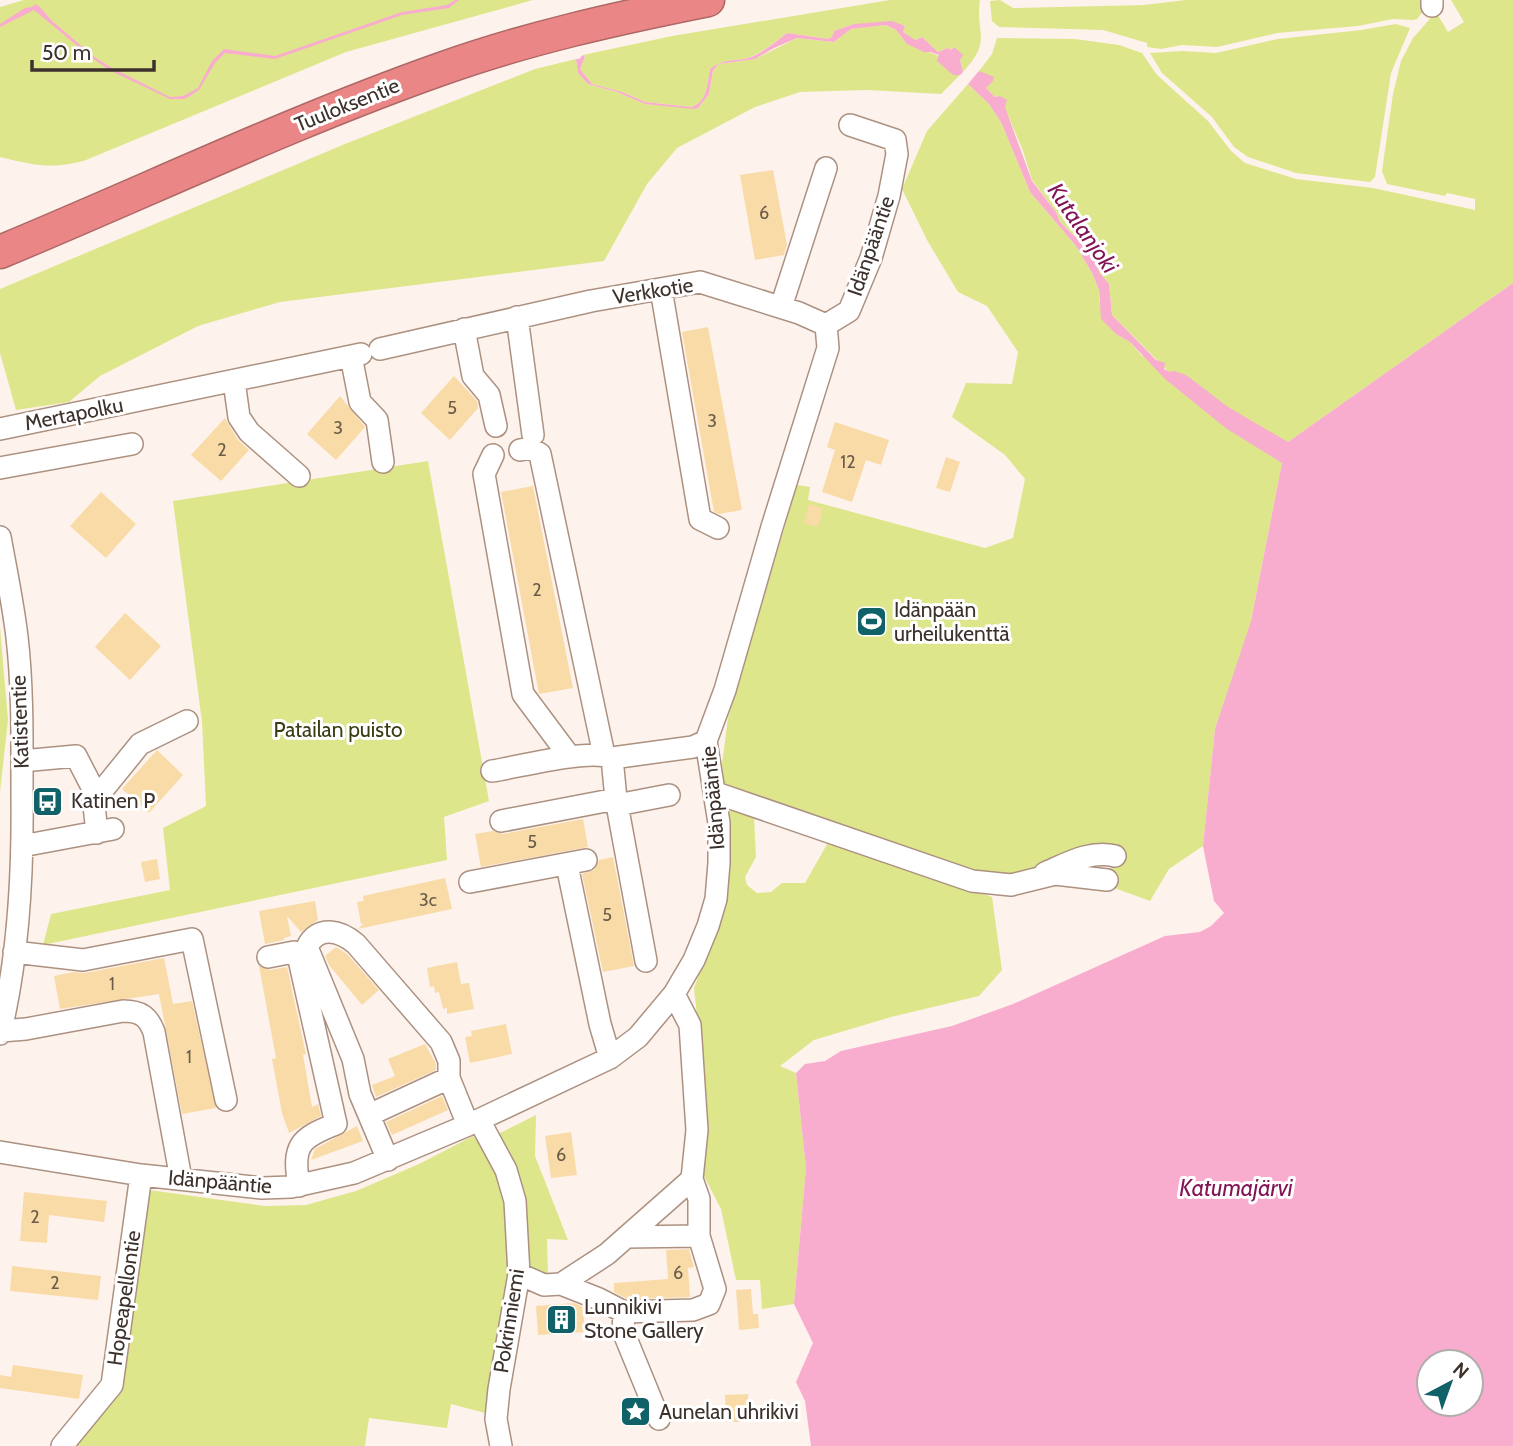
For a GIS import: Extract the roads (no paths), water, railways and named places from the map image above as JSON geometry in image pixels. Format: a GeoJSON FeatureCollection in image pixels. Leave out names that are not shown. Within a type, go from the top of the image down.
{"type":"FeatureCollection","features":[{"type":"Feature","properties":{"kind":"highway","name":"Tuuloksentie"},"geometry":{"type":"LineString","coordinates":[[0,252],[296,125],[443,68],[555,34],[708,0]]}},
{"type":"Feature","properties":{"kind":"street","name":"Idänpääntie"},"geometry":{"type":"LineString","coordinates":[[0,1153],[141,1175],[262,1188],[299,1186],[354,1173],[387,1160],[473,1123],[610,1058],[638,1037],[674,994],[694,960],[716,899],[719,850],[716,793],[706,741],[725,690],[828,348],[826,325],[849,311],[867,269],[889,195],[897,154],[895,139],[850,125]]}},
{"type":"Feature","properties":{"kind":"street"},"geometry":{"type":"LineString","coordinates":[[781,307],[825,168]]}},
{"type":"Feature","properties":{"kind":"street","name":"Verkkotie"},"geometry":{"type":"LineString","coordinates":[[364,353],[517,317],[700,282],[799,313],[826,325]]}},
{"type":"Feature","properties":{"kind":"street"},"geometry":{"type":"LineString","coordinates":[[660,289],[700,519],[718,528]]}},
{"type":"Feature","properties":{"kind":"street"},"geometry":{"type":"LineString","coordinates":[[517,317],[526,442],[540,454],[608,757],[646,961]]}},
{"type":"Feature","properties":{"kind":"street"},"geometry":{"type":"LineString","coordinates":[[464,329],[473,376],[489,395],[496,426]]}},
{"type":"Feature","properties":{"kind":"street"},"geometry":{"type":"LineString","coordinates":[[364,353],[360,402],[377,420],[383,462]]}},
{"type":"Feature","properties":{"kind":"street","name":"Mertapolku"},"geometry":{"type":"LineString","coordinates":[[0,429],[364,353]]}},
{"type":"Feature","properties":{"kind":"street"},"geometry":{"type":"LineString","coordinates":[[234,381],[239,416],[249,432],[299,476]]}},
{"type":"Feature","properties":{"kind":"street"},"geometry":{"type":"LineString","coordinates":[[0,468],[132,444]]}},
{"type":"Feature","properties":{"kind":"street"},"geometry":{"type":"LineString","coordinates":[[494,455],[484,474],[523,695],[570,757]]}},
{"type":"Feature","properties":{"kind":"street","name":"Katistentie"},"geometry":{"type":"LineString","coordinates":[[0,537],[17,637],[22,761],[22,846],[14,952],[0,1032]]}},
{"type":"Feature","properties":{"kind":"street"},"geometry":{"type":"LineString","coordinates":[[93,802],[140,744],[187,721]]}},
{"type":"Feature","properties":{"kind":"street"},"geometry":{"type":"LineString","coordinates":[[492,771],[570,757],[608,757],[693,747],[706,741]]}},
{"type":"Feature","properties":{"kind":"street"},"geometry":{"type":"LineString","coordinates":[[22,761],[76,756],[92,787],[93,802],[105,831],[22,846]]}},
{"type":"Feature","properties":{"kind":"street"},"geometry":{"type":"LineString","coordinates":[[716,793],[972,881],[1010,886],[1083,856],[1115,856]]}},
{"type":"Feature","properties":{"kind":"street"},"geometry":{"type":"LineString","coordinates":[[500,821],[669,795]]}},
{"type":"Feature","properties":{"kind":"street"},"geometry":{"type":"LineString","coordinates":[[470,882],[577,862],[600,1024],[610,1058]]}},
{"type":"Feature","properties":{"kind":"street"},"geometry":{"type":"LineString","coordinates":[[1034,878],[1055,874],[1107,880]]}},
{"type":"Feature","properties":{"kind":"street","name":"Pokrinniemi"},"geometry":{"type":"LineString","coordinates":[[369,1115],[360,1094],[353,1059],[307,947],[310,940],[318,934],[333,930],[345,934],[356,944],[440,1042],[449,1061],[449,1079],[473,1123],[506,1170],[515,1201],[519,1274],[499,1389],[496,1419],[501,1446]]}},
{"type":"Feature","properties":{"kind":"street"},"geometry":{"type":"LineString","coordinates":[[14,952],[83,960],[192,939],[226,1100]]}},
{"type":"Feature","properties":{"kind":"street"},"geometry":{"type":"LineString","coordinates":[[268,957],[294,952],[298,955],[336,1124],[313,1132],[300,1143],[296,1156],[299,1186]]}},
{"type":"Feature","properties":{"kind":"street"},"geometry":{"type":"LineString","coordinates":[[519,1274],[544,1285],[561,1284],[624,1312],[693,1311],[709,1304],[715,1289],[699,1236],[699,1199],[692,1179],[697,1130],[690,1026],[674,994]]}},
{"type":"Feature","properties":{"kind":"street"},"geometry":{"type":"LineString","coordinates":[[0,1032],[123,1011],[144,1014],[154,1032],[181,1179]]}},
{"type":"Feature","properties":{"kind":"street"},"geometry":{"type":"LineString","coordinates":[[387,1160],[369,1115],[449,1079]]}},
{"type":"Feature","properties":{"kind":"street","name":"Hopeapellontie"},"geometry":{"type":"LineString","coordinates":[[62,1446],[112,1385],[141,1175]]}},
{"type":"Feature","properties":{"kind":"street"},"geometry":{"type":"LineString","coordinates":[[561,1284],[607,1254],[692,1179]]}},
{"type":"Feature","properties":{"kind":"street"},"geometry":{"type":"LineString","coordinates":[[626,1237],[699,1236]]}},
{"type":"Feature","properties":{"kind":"street"},"geometry":{"type":"LineString","coordinates":[[624,1312],[623,1331],[659,1419]]}},
{"type":"Feature","properties":{"kind":"water"},"geometry":{"type":"Polygon","coordinates":[[[459,0],[449,8],[402,15],[275,59],[225,53],[215,63],[199,90],[185,99],[170,99],[111,71],[34,10],[0,27],[0,24],[35,4],[93,56],[170,97],[183,96],[198,88],[212,61],[224,49],[275,56],[402,12],[447,5],[459,0]]]}},
{"type":"Feature","properties":{"kind":"water"},"geometry":{"type":"Polygon","coordinates":[[[892,21],[905,26],[903,32],[915,40],[922,37],[938,52],[954,47],[963,55],[960,60],[963,72],[953,75],[937,61],[939,55],[907,44],[896,30],[886,25],[851,29],[834,42],[797,38],[755,59],[720,64],[753,56],[787,33],[828,39],[834,31],[854,24],[892,21]]]}},
{"type":"Feature","properties":{"kind":"water"},"geometry":{"type":"Polygon","coordinates":[[[583,55],[585,57],[580,69],[592,84],[622,92],[645,102],[691,107],[701,101],[710,69],[719,64],[713,70],[709,94],[698,108],[645,104],[588,84],[578,73],[576,59],[583,55]]]}},
{"type":"Feature","properties":{"kind":"water","name":"Katumajärvi"},"geometry":{"type":"Polygon","coordinates":[[[979,71],[994,77],[986,88],[995,97],[1000,96],[1007,100],[1005,107],[1032,181],[1056,212],[1060,222],[1090,248],[1098,260],[1099,272],[1109,284],[1112,315],[1156,360],[1165,363],[1164,369],[1186,375],[1228,407],[1288,442],[1513,283],[1513,1446],[811,1446],[805,1401],[796,1382],[813,1343],[794,1304],[806,1168],[796,1073],[805,1064],[825,1061],[841,1051],[952,1026],[1013,1004],[1165,936],[1200,932],[1211,926],[1224,913],[1214,901],[1203,846],[1215,729],[1251,621],[1282,463],[1227,429],[1165,379],[1130,342],[1116,334],[1101,319],[1099,290],[1092,273],[1076,246],[1030,192],[1001,122],[989,104],[968,84],[979,71]]]}},
{"type":"Feature","properties":{"kind":"place","name":"Idänpään urheilukenttä"},"geometry":{"type":"Point","coordinates":[871,622]}},
{"type":"Feature","properties":{"kind":"place","name":"Katinen P"},"geometry":{"type":"Point","coordinates":[48,801]}},
{"type":"Feature","properties":{"kind":"place","name":"Lunnikivi Stone Gallery"},"geometry":{"type":"Point","coordinates":[561,1319]}},
{"type":"Feature","properties":{"kind":"place","name":"Aunelan uhrikivi"},"geometry":{"type":"Point","coordinates":[636,1412]}},
{"type":"Feature","properties":{"kind":"water label","name":"Kutalanjoki"},"geometry":{"type":"Point","coordinates":[1083,228]}},
{"type":"Feature","properties":{"kind":"park label","name":"Patailan puisto"},"geometry":{"type":"Point","coordinates":[338,730]}}]}
